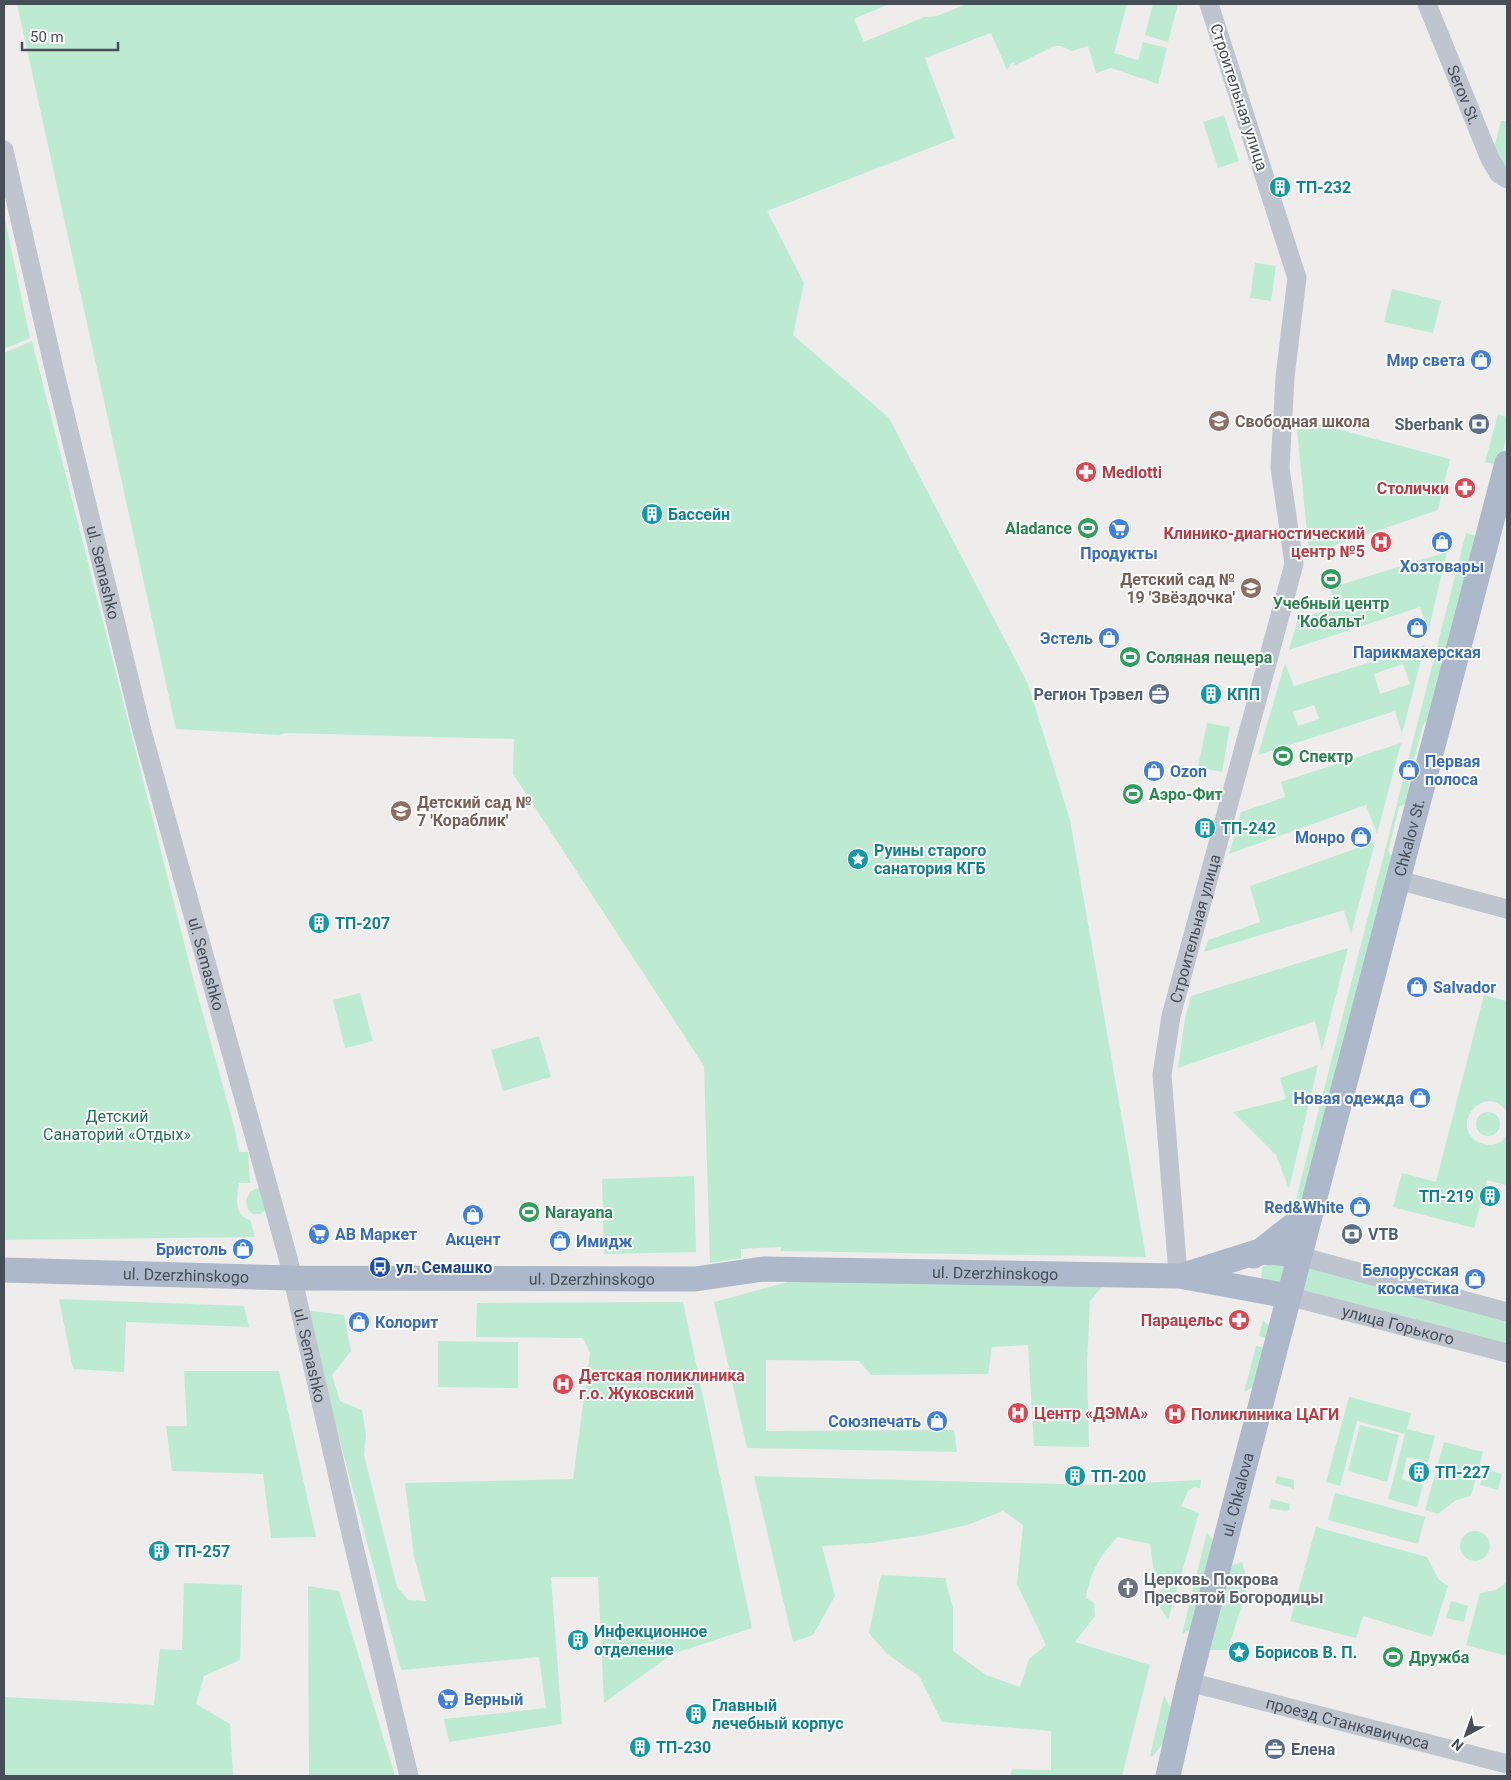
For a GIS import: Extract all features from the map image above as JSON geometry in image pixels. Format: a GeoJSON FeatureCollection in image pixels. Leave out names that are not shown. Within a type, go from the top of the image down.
{"type":"FeatureCollection","features":[{"type":"Feature","properties":{"kind":"main road","name":"Chkalov St."},"geometry":{"type":"LineString","coordinates":[[1310,1212],[1504,488],[1507,464]]}},
{"type":"Feature","properties":{"kind":"main road","name":"ul. Dzerzhinskogo"},"geometry":{"type":"LineString","coordinates":[[1179,1276],[1257,1252],[1310,1212]]}},
{"type":"Feature","properties":{"kind":"main road","name":"ul. Chkalova"},"geometry":{"type":"LineString","coordinates":[[1168,1776],[1189,1682],[1310,1212]]}},
{"type":"Feature","properties":{"kind":"main road"},"geometry":{"type":"LineString","coordinates":[[1254,1289],[1246,1273],[1251,1258],[1257,1252],[1299,1256]]}},
{"type":"Feature","properties":{"kind":"main road","name":"ul. Dzerzhinskogo"},"geometry":{"type":"LineString","coordinates":[[4,1270],[292,1278],[695,1279],[763,1269],[1179,1276],[1288,1296]]}},
{"type":"Feature","properties":{"kind":"street","name":"Строительная улица"},"geometry":{"type":"LineString","coordinates":[[1179,1276],[1162,1075],[1172,1016],[1294,564],[1280,468],[1285,377],[1297,278],[1209,4]]}},
{"type":"Feature","properties":{"kind":"street","name":"Serov St."},"geometry":{"type":"LineString","coordinates":[[1427,4],[1490,159],[1500,174],[1507,179]]}},
{"type":"Feature","properties":{"kind":"street","name":"ul. Semashko"},"geometry":{"type":"LineString","coordinates":[[4,150],[55,373],[142,731],[288,1258],[409,1776]]}},
{"type":"Feature","properties":{"kind":"street"},"geometry":{"type":"LineString","coordinates":[[1398,880],[1507,908]]}},
{"type":"Feature","properties":{"kind":"street"},"geometry":{"type":"LineString","coordinates":[[1299,1256],[1507,1312]]}},
{"type":"Feature","properties":{"kind":"street","name":"улица Горького"},"geometry":{"type":"LineString","coordinates":[[1288,1296],[1507,1353]]}},
{"type":"Feature","properties":{"kind":"street","name":"проезд Станкявичюса"},"geometry":{"type":"LineString","coordinates":[[1189,1682],[1507,1764]]}},
{"type":"Feature","properties":{"kind":"green space"},"geometry":{"type":"Polygon","coordinates":[[[17,4],[889,4],[854,19],[864,42],[924,17],[937,16],[967,4],[1127,4],[1114,53],[1138,60],[1143,42],[1167,48],[1158,84],[1111,68],[1096,73],[1088,46],[1072,51],[1061,46],[1054,46],[1014,66],[1014,62],[1011,63],[1007,70],[991,33],[925,58],[955,138],[767,211],[804,283],[793,335],[889,418],[1028,684],[1070,820],[1146,1257],[781,1251],[781,1247],[741,1249],[741,1258],[710,1263],[704,1066],[513,774],[514,739],[285,733],[280,735],[176,729],[17,4]]]}},
{"type":"Feature","properties":{"kind":"green space"},"geometry":{"type":"Polygon","coordinates":[[[1153,4],[1178,4],[1168,42],[1145,35],[1153,4]]]}},
{"type":"Feature","properties":{"kind":"green space"},"geometry":{"type":"Polygon","coordinates":[[[1224,115],[1239,161],[1218,168],[1203,122],[1224,115]]]}},
{"type":"Feature","properties":{"kind":"green space"},"geometry":{"type":"Polygon","coordinates":[[[1501,121],[1507,121],[1507,175],[1493,151],[1501,121]]]}},
{"type":"Feature","properties":{"kind":"green space"},"geometry":{"type":"Polygon","coordinates":[[[4,215],[30,338],[4,349],[4,215]]]}},
{"type":"Feature","properties":{"kind":"green space"},"geometry":{"type":"Polygon","coordinates":[[[1255,263],[1276,266],[1271,301],[1250,298],[1255,263]]]}},
{"type":"Feature","properties":{"kind":"green space"},"geometry":{"type":"Polygon","coordinates":[[[1392,289],[1441,301],[1433,333],[1384,322],[1392,289]]]}},
{"type":"Feature","properties":{"kind":"green space","name":"Детский Санаторий «Отдых»"},"geometry":{"type":"Polygon","coordinates":[[[32,341],[193,978],[235,1130],[239,1152],[248,1152],[250,1183],[239,1183],[237,1205],[241,1214],[250,1220],[255,1237],[4,1240],[4,353],[32,341]]]}},
{"type":"Feature","properties":{"kind":"green space"},"geometry":{"type":"Polygon","coordinates":[[[1498,414],[1507,417],[1507,435],[1499,466],[1485,462],[1498,414]]]}},
{"type":"Feature","properties":{"kind":"green space"},"geometry":{"type":"Polygon","coordinates":[[[1296,418],[1450,459],[1438,510],[1309,554],[1296,418]]]}},
{"type":"Feature","properties":{"kind":"green space"},"geometry":{"type":"Polygon","coordinates":[[[1466,533],[1478,537],[1433,712],[1423,725],[1408,783],[1409,802],[1399,807],[1388,852],[1395,859],[1305,1201],[1296,1199],[1466,533]]]}},
{"type":"Feature","properties":{"kind":"green space"},"geometry":{"type":"Polygon","coordinates":[[[1447,552],[1428,632],[1420,607],[1289,650],[1298,619],[1336,607],[1330,588],[1447,552]]]}},
{"type":"Feature","properties":{"kind":"green space"},"geometry":{"type":"Polygon","coordinates":[[[1425,645],[1402,734],[1395,711],[1258,755],[1285,663],[1294,686],[1425,645]],[[1403,664],[1374,674],[1380,694],[1410,684],[1403,664]],[[1314,705],[1293,712],[1298,726],[1319,719],[1314,705]]]}},
{"type":"Feature","properties":{"kind":"green space"},"geometry":{"type":"Polygon","coordinates":[[[1207,723],[1230,727],[1222,772],[1198,767],[1207,723]]]}},
{"type":"Feature","properties":{"kind":"green space"},"geometry":{"type":"Polygon","coordinates":[[[1401,743],[1377,834],[1366,805],[1229,854],[1241,812],[1285,797],[1281,782],[1401,743]]]}},
{"type":"Feature","properties":{"kind":"green space"},"geometry":{"type":"Polygon","coordinates":[[[1375,842],[1351,934],[1344,910],[1204,952],[1208,940],[1260,922],[1250,886],[1375,842]]]}},
{"type":"Feature","properties":{"kind":"green space"},"geometry":{"type":"Polygon","coordinates":[[[1348,948],[1322,1050],[1315,1021],[1178,1068],[1185,1018],[1191,996],[1348,948]]]}},
{"type":"Feature","properties":{"kind":"green space"},"geometry":{"type":"Polygon","coordinates":[[[360,993],[373,1041],[345,1048],[333,1000],[360,993]]]}},
{"type":"Feature","properties":{"kind":"green space"},"geometry":{"type":"Polygon","coordinates":[[[1484,995],[1507,1001],[1507,1112],[1497,1103],[1488,1101],[1479,1104],[1467,1120],[1467,1129],[1473,1138],[1487,1145],[1497,1144],[1507,1135],[1507,1185],[1487,1180],[1474,1228],[1393,1207],[1402,1173],[1436,1182],[1484,995]]]}},
{"type":"Feature","properties":{"kind":"green space"},"geometry":{"type":"Polygon","coordinates":[[[539,1036],[551,1077],[503,1091],[491,1050],[539,1036]]]}},
{"type":"Feature","properties":{"kind":"green space"},"geometry":{"type":"Polygon","coordinates":[[[1318,1065],[1289,1189],[1276,1155],[1233,1112],[1286,1099],[1280,1078],[1318,1065]]]}},
{"type":"Feature","properties":{"kind":"green space"},"geometry":{"type":"Polygon","coordinates":[[[1488,1112],[1493,1113],[1499,1119],[1499,1129],[1493,1135],[1488,1136],[1483,1135],[1477,1129],[1476,1124],[1477,1119],[1483,1113],[1488,1112]]]}},
{"type":"Feature","properties":{"kind":"green space"},"geometry":{"type":"Polygon","coordinates":[[[694,1176],[696,1252],[604,1254],[602,1179],[694,1176]]]}},
{"type":"Feature","properties":{"kind":"green space"},"geometry":{"type":"Polygon","coordinates":[[[260,1187],[266,1210],[260,1214],[253,1214],[248,1210],[246,1200],[250,1192],[260,1187]]]}},
{"type":"Feature","properties":{"kind":"green space"},"geometry":{"type":"Polygon","coordinates":[[[1270,1261],[1287,1267],[1284,1287],[1261,1280],[1262,1268],[1270,1261]]]}},
{"type":"Feature","properties":{"kind":"green space"},"geometry":{"type":"Polygon","coordinates":[[[1309,1267],[1507,1319],[1507,1347],[1302,1294],[1309,1267]]]}},
{"type":"Feature","properties":{"kind":"green space"},"geometry":{"type":"Polygon","coordinates":[[[799,1279],[1107,1281],[1090,1301],[1087,1364],[1089,1447],[1034,1446],[1028,1345],[992,1347],[988,1374],[871,1375],[859,1361],[766,1360],[766,1431],[954,1430],[957,1452],[747,1448],[714,1302],[799,1279]]]}},
{"type":"Feature","properties":{"kind":"green space"},"geometry":{"type":"Polygon","coordinates":[[[59,1299],[244,1306],[249,1327],[126,1322],[124,1372],[73,1369],[59,1299]]]}},
{"type":"Feature","properties":{"kind":"green space"},"geometry":{"type":"Polygon","coordinates":[[[683,1302],[752,1628],[672,1654],[604,1703],[598,1577],[551,1577],[562,1724],[449,1742],[444,1719],[546,1708],[539,1657],[401,1670],[305,1310],[344,1315],[351,1351],[332,1375],[340,1401],[362,1410],[366,1435],[364,1455],[397,1587],[408,1600],[426,1601],[414,1556],[405,1483],[573,1479],[590,1353],[583,1338],[476,1337],[477,1303],[683,1302]]]}},
{"type":"Feature","properties":{"kind":"green space"},"geometry":{"type":"Polygon","coordinates":[[[1263,1320],[1269,1326],[1268,1339],[1259,1336],[1263,1320]]]}},
{"type":"Feature","properties":{"kind":"green space"},"geometry":{"type":"Polygon","coordinates":[[[438,1341],[518,1342],[518,1388],[438,1387],[438,1341]]]}},
{"type":"Feature","properties":{"kind":"green space"},"geometry":{"type":"Polygon","coordinates":[[[1256,1346],[1266,1348],[1255,1386],[1244,1392],[1256,1346]]]}},
{"type":"Feature","properties":{"kind":"green space"},"geometry":{"type":"Polygon","coordinates":[[[184,1371],[279,1371],[316,1537],[271,1538],[263,1474],[172,1471],[166,1426],[187,1426],[184,1371]]]}},
{"type":"Feature","properties":{"kind":"green space"},"geometry":{"type":"Polygon","coordinates":[[[1349,1397],[1411,1413],[1407,1429],[1435,1436],[1428,1462],[1407,1457],[1402,1479],[1423,1485],[1417,1507],[1388,1499],[1405,1434],[1357,1421],[1340,1486],[1326,1482],[1349,1397]]]}},
{"type":"Feature","properties":{"kind":"green space"},"geometry":{"type":"Polygon","coordinates":[[[1360,1425],[1399,1435],[1387,1482],[1348,1471],[1360,1425]]]}},
{"type":"Feature","properties":{"kind":"green space"},"geometry":{"type":"Polygon","coordinates":[[[1444,1442],[1483,1452],[1471,1496],[1456,1500],[1438,1514],[1425,1510],[1444,1442]]]}},
{"type":"Feature","properties":{"kind":"green space"},"geometry":{"type":"Polygon","coordinates":[[[1485,1469],[1502,1474],[1498,1490],[1480,1485],[1485,1469]]]}},
{"type":"Feature","properties":{"kind":"green space"},"geometry":{"type":"Polygon","coordinates":[[[754,1476],[1098,1485],[1201,1480],[1200,1488],[1194,1487],[1188,1491],[1181,1506],[1199,1513],[1168,1620],[1155,1599],[1163,1588],[1155,1580],[1150,1544],[1117,1537],[1105,1551],[1090,1580],[1086,1598],[1094,1603],[1095,1616],[1075,1642],[1150,1665],[1122,1776],[1010,1776],[1012,1769],[1051,1770],[1051,1731],[942,1722],[919,1676],[887,1654],[869,1633],[881,1575],[945,1578],[953,1608],[953,1651],[986,1675],[1020,1687],[1029,1659],[1046,1645],[1017,1584],[1023,1525],[1003,1511],[970,1524],[924,1535],[871,1543],[822,1546],[835,1596],[813,1635],[793,1642],[754,1476]]]}},
{"type":"Feature","properties":{"kind":"green space"},"geometry":{"type":"Polygon","coordinates":[[[1277,1476],[1294,1480],[1294,1489],[1275,1483],[1277,1476]]]}},
{"type":"Feature","properties":{"kind":"green space"},"geometry":{"type":"Polygon","coordinates":[[[1335,1493],[1425,1517],[1418,1544],[1328,1520],[1335,1493]]]}},
{"type":"Feature","properties":{"kind":"green space"},"geometry":{"type":"Polygon","coordinates":[[[1271,1499],[1290,1504],[1289,1510],[1269,1508],[1271,1499]]]}},
{"type":"Feature","properties":{"kind":"green space"},"geometry":{"type":"Polygon","coordinates":[[[1316,1527],[1427,1557],[1439,1580],[1448,1586],[1432,1637],[1363,1616],[1356,1638],[1290,1621],[1316,1527]]]}},
{"type":"Feature","properties":{"kind":"green space"},"geometry":{"type":"Polygon","coordinates":[[[1475,1531],[1486,1535],[1490,1546],[1486,1557],[1475,1561],[1464,1557],[1460,1546],[1464,1535],[1475,1531]]]}},
{"type":"Feature","properties":{"kind":"green space"},"geometry":{"type":"Polygon","coordinates":[[[1207,1532],[1213,1541],[1191,1629],[1182,1634],[1207,1532]]]}},
{"type":"Feature","properties":{"kind":"green space"},"geometry":{"type":"Polygon","coordinates":[[[1242,1562],[1248,1584],[1228,1650],[1206,1650],[1229,1566],[1242,1562]]]}},
{"type":"Feature","properties":{"kind":"green space"},"geometry":{"type":"Polygon","coordinates":[[[1507,1582],[1507,1656],[1466,1645],[1480,1593],[1496,1590],[1507,1582]]]}},
{"type":"Feature","properties":{"kind":"green space"},"geometry":{"type":"Polygon","coordinates":[[[184,1583],[242,1585],[240,1660],[204,1676],[196,1704],[230,1724],[233,1776],[4,1776],[5,1697],[154,1705],[160,1649],[182,1650],[184,1583]]]}},
{"type":"Feature","properties":{"kind":"green space"},"geometry":{"type":"Polygon","coordinates":[[[308,1586],[339,1591],[395,1776],[309,1776],[308,1586]]]}},
{"type":"Feature","properties":{"kind":"green space"},"geometry":{"type":"Polygon","coordinates":[[[1451,1601],[1468,1606],[1464,1622],[1446,1618],[1451,1601]]]}},
{"type":"Feature","properties":{"kind":"green space"},"geometry":{"type":"Polygon","coordinates":[[[1164,1695],[1171,1709],[1164,1742],[1153,1756],[1150,1756],[1164,1695]]]}},
{"type":"Feature","properties":{"kind":"place","name":"ТП-232"},"geometry":{"type":"Point","coordinates":[1280,187]}},
{"type":"Feature","properties":{"kind":"place","name":"Мир света"},"geometry":{"type":"Point","coordinates":[1481,360]}},
{"type":"Feature","properties":{"kind":"place","name":"Свободная школа"},"geometry":{"type":"Point","coordinates":[1219,421]}},
{"type":"Feature","properties":{"kind":"place","name":"Sberbank"},"geometry":{"type":"Point","coordinates":[1479,424]}},
{"type":"Feature","properties":{"kind":"place","name":"Mеdlotti"},"geometry":{"type":"Point","coordinates":[1086,472]}},
{"type":"Feature","properties":{"kind":"place","name":"Столички"},"geometry":{"type":"Point","coordinates":[1465,488]}},
{"type":"Feature","properties":{"kind":"place","name":"Бассейн"},"geometry":{"type":"Point","coordinates":[652,514]}},
{"type":"Feature","properties":{"kind":"place","name":"Aladance"},"geometry":{"type":"Point","coordinates":[1088,528]}},
{"type":"Feature","properties":{"kind":"place","name":"Продукты"},"geometry":{"type":"Point","coordinates":[1119,529]}},
{"type":"Feature","properties":{"kind":"place","name":"Клинико-диагностический центр №5"},"geometry":{"type":"Point","coordinates":[1381,542]}},
{"type":"Feature","properties":{"kind":"place","name":"Хозтовары"},"geometry":{"type":"Point","coordinates":[1442,542]}},
{"type":"Feature","properties":{"kind":"place","name":"Учебный центр 'Кобальт'"},"geometry":{"type":"Point","coordinates":[1331,579]}},
{"type":"Feature","properties":{"kind":"place","name":"Детский сад № 19 'Звёздочка'"},"geometry":{"type":"Point","coordinates":[1251,588]}},
{"type":"Feature","properties":{"kind":"place","name":"Парикмахерская"},"geometry":{"type":"Point","coordinates":[1417,628]}},
{"type":"Feature","properties":{"kind":"place","name":"Эстель"},"geometry":{"type":"Point","coordinates":[1109,638]}},
{"type":"Feature","properties":{"kind":"place","name":"Соляная пещера"},"geometry":{"type":"Point","coordinates":[1130,657]}},
{"type":"Feature","properties":{"kind":"place","name":"Регион Трэвел"},"geometry":{"type":"Point","coordinates":[1159,694]}},
{"type":"Feature","properties":{"kind":"place","name":"КПП"},"geometry":{"type":"Point","coordinates":[1211,694]}},
{"type":"Feature","properties":{"kind":"place","name":"Спектр"},"geometry":{"type":"Point","coordinates":[1283,756]}},
{"type":"Feature","properties":{"kind":"place","name":"Первая полоса"},"geometry":{"type":"Point","coordinates":[1409,770]}},
{"type":"Feature","properties":{"kind":"place","name":"Ozon"},"geometry":{"type":"Point","coordinates":[1154,771]}},
{"type":"Feature","properties":{"kind":"place","name":"Аэро-Фит"},"geometry":{"type":"Point","coordinates":[1133,794]}},
{"type":"Feature","properties":{"kind":"place","name":"Детский сад № 7 'Кораблик'"},"geometry":{"type":"Point","coordinates":[401,811]}},
{"type":"Feature","properties":{"kind":"place","name":"ТП-242"},"geometry":{"type":"Point","coordinates":[1205,828]}},
{"type":"Feature","properties":{"kind":"place","name":"Монро"},"geometry":{"type":"Point","coordinates":[1361,837]}},
{"type":"Feature","properties":{"kind":"place","name":"Руины старого санатория КГБ"},"geometry":{"type":"Point","coordinates":[858,859]}},
{"type":"Feature","properties":{"kind":"place","name":"ТП-207"},"geometry":{"type":"Point","coordinates":[319,923]}},
{"type":"Feature","properties":{"kind":"place","name":"Salvador"},"geometry":{"type":"Point","coordinates":[1417,987]}},
{"type":"Feature","properties":{"kind":"place","name":"Новая одежда"},"geometry":{"type":"Point","coordinates":[1420,1098]}},
{"type":"Feature","properties":{"kind":"place","name":"ТП-219"},"geometry":{"type":"Point","coordinates":[1490,1196]}},
{"type":"Feature","properties":{"kind":"place","name":"Red&White"},"geometry":{"type":"Point","coordinates":[1360,1207]}},
{"type":"Feature","properties":{"kind":"place","name":"Narayana"},"geometry":{"type":"Point","coordinates":[529,1212]}},
{"type":"Feature","properties":{"kind":"place","name":"Акцент"},"geometry":{"type":"Point","coordinates":[473,1215]}},
{"type":"Feature","properties":{"kind":"place","name":"АВ Маркет"},"geometry":{"type":"Point","coordinates":[319,1234]}},
{"type":"Feature","properties":{"kind":"place","name":"VTB"},"geometry":{"type":"Point","coordinates":[1352,1234]}},
{"type":"Feature","properties":{"kind":"place","name":"Имидж"},"geometry":{"type":"Point","coordinates":[560,1241]}},
{"type":"Feature","properties":{"kind":"place","name":"Бристоль"},"geometry":{"type":"Point","coordinates":[243,1249]}},
{"type":"Feature","properties":{"kind":"place","name":"ул. Семашко"},"geometry":{"type":"Point","coordinates":[380,1267]}},
{"type":"Feature","properties":{"kind":"place","name":"Белорусская косметика"},"geometry":{"type":"Point","coordinates":[1475,1279]}},
{"type":"Feature","properties":{"kind":"place","name":"Парацельс"},"geometry":{"type":"Point","coordinates":[1239,1320]}},
{"type":"Feature","properties":{"kind":"place","name":"Колорит"},"geometry":{"type":"Point","coordinates":[359,1322]}},
{"type":"Feature","properties":{"kind":"place","name":"Детская поликлиника г.о. Жуковский"},"geometry":{"type":"Point","coordinates":[563,1384]}},
{"type":"Feature","properties":{"kind":"place","name":"Центр «ДЭМА»"},"geometry":{"type":"Point","coordinates":[1018,1413]}},
{"type":"Feature","properties":{"kind":"place","name":"Поликлиника ЦАГИ"},"geometry":{"type":"Point","coordinates":[1175,1414]}},
{"type":"Feature","properties":{"kind":"place","name":"Союзпечать"},"geometry":{"type":"Point","coordinates":[937,1421]}},
{"type":"Feature","properties":{"kind":"place","name":"ТП-227"},"geometry":{"type":"Point","coordinates":[1419,1472]}},
{"type":"Feature","properties":{"kind":"place","name":"ТП-200"},"geometry":{"type":"Point","coordinates":[1075,1476]}},
{"type":"Feature","properties":{"kind":"place","name":"ТП-257"},"geometry":{"type":"Point","coordinates":[159,1551]}},
{"type":"Feature","properties":{"kind":"place","name":"Церковь Покрова Пресвятой Богородицы"},"geometry":{"type":"Point","coordinates":[1128,1588]}},
{"type":"Feature","properties":{"kind":"place","name":"Инфекционное отделение"},"geometry":{"type":"Point","coordinates":[578,1640]}},
{"type":"Feature","properties":{"kind":"place","name":"Борисов В. П."},"geometry":{"type":"Point","coordinates":[1239,1652]}},
{"type":"Feature","properties":{"kind":"place","name":"Дружба"},"geometry":{"type":"Point","coordinates":[1393,1657]}},
{"type":"Feature","properties":{"kind":"place","name":"Верный"},"geometry":{"type":"Point","coordinates":[448,1699]}},
{"type":"Feature","properties":{"kind":"place","name":"Главный лечебный корпус"},"geometry":{"type":"Point","coordinates":[696,1714]}},
{"type":"Feature","properties":{"kind":"place","name":"ТП-230"},"geometry":{"type":"Point","coordinates":[640,1747]}},
{"type":"Feature","properties":{"kind":"place","name":"Елена"},"geometry":{"type":"Point","coordinates":[1275,1749]}}]}
